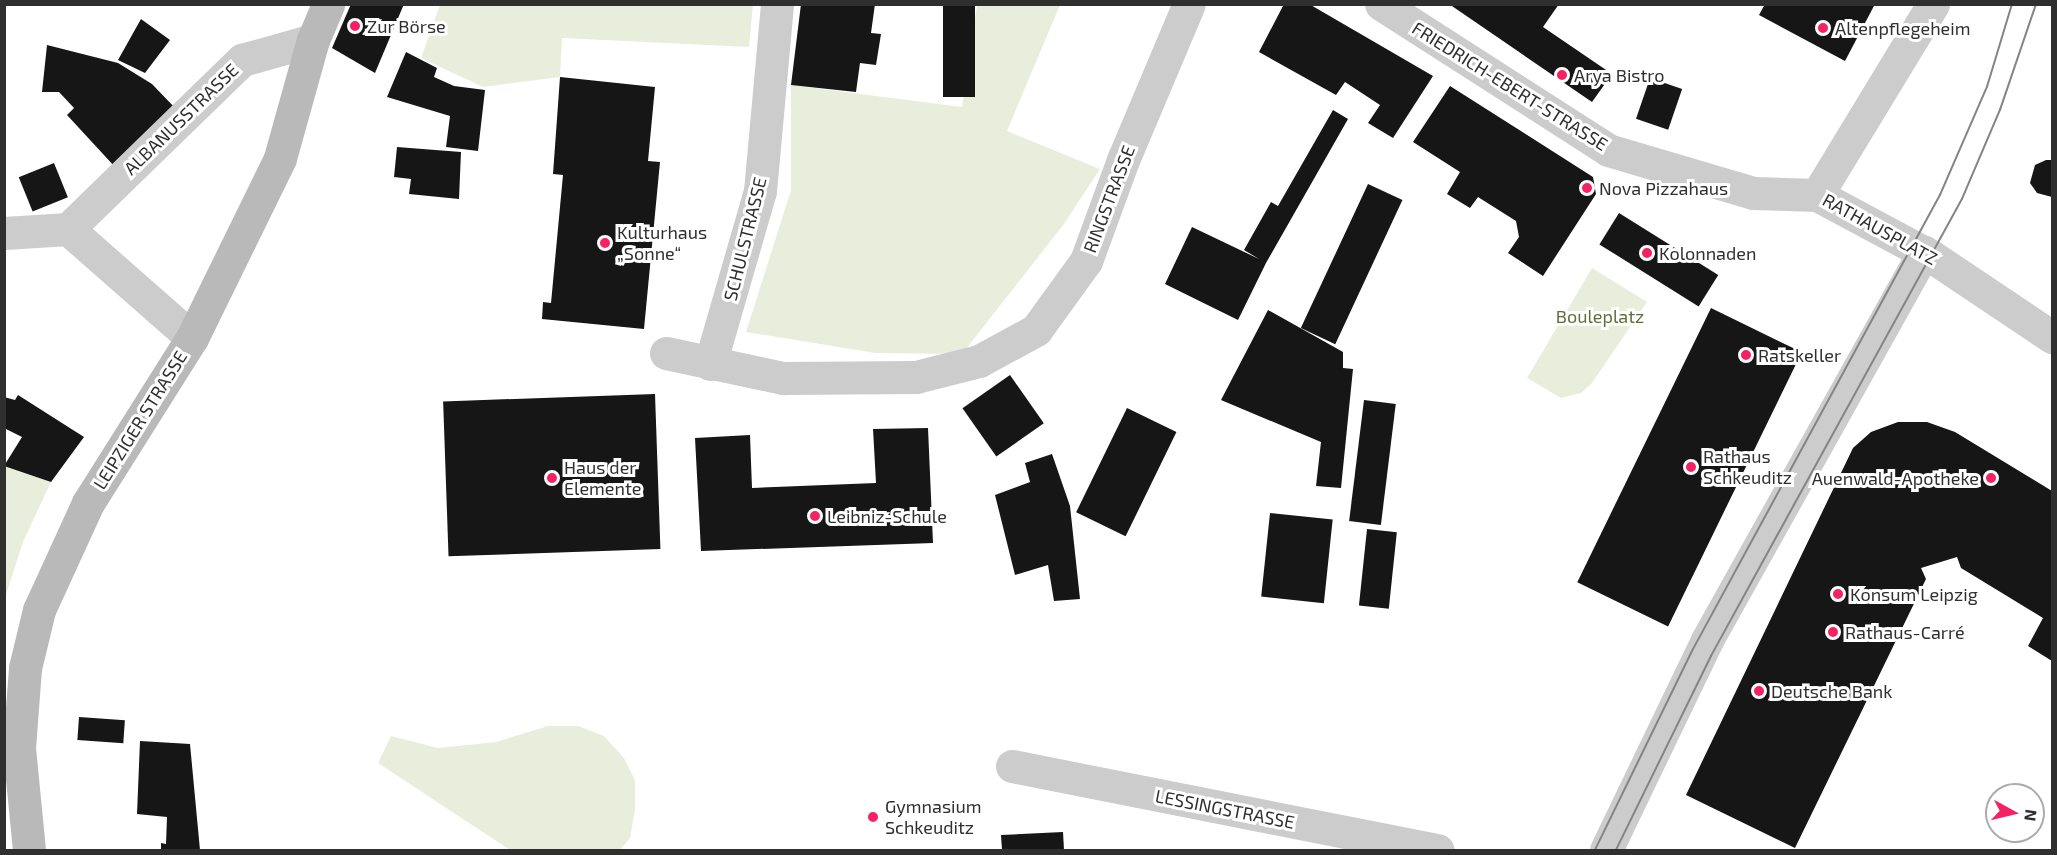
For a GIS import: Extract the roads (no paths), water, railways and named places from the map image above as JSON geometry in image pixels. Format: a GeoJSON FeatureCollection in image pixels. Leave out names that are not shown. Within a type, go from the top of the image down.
{"type":"FeatureCollection","features":[{"type":"Feature","properties":{"kind":"street","name":"LEIPZIGER STRASSE"},"geometry":{"type":"LineString","coordinates":[[29,850],[19,748],[25,668],[39,610],[88,502],[192,338],[280,158],[313,40],[328,4]]}},
{"type":"Feature","properties":{"kind":"street","name":"SCHULSTRASSE"},"geometry":{"type":"LineString","coordinates":[[710,364],[760,191],[777,4]]}},
{"type":"Feature","properties":{"kind":"street","name":"RINGSTRASSE"},"geometry":{"type":"LineString","coordinates":[[666,353],[783,378],[916,378],[979,361],[1036,330],[1086,261],[1123,160],[1189,4]]}},
{"type":"Feature","properties":{"kind":"street","name":"FRIEDRICH-EBERT-STRASSE"},"geometry":{"type":"LineString","coordinates":[[1381,4],[1608,150],[1753,193],[1817,195]]}},
{"type":"Feature","properties":{"kind":"street","name":"RATHAUSPLATZ"},"geometry":{"type":"LineString","coordinates":[[1929,13],[1817,195],[1924,252],[2052,337]]}},
{"type":"Feature","properties":{"kind":"street","name":"ALBANUSSTRASSE"},"geometry":{"type":"LineString","coordinates":[[68,229],[242,60],[313,40]]}},
{"type":"Feature","properties":{"kind":"street"},"geometry":{"type":"LineString","coordinates":[[4,233],[68,229],[192,338]]}},
{"type":"Feature","properties":{"kind":"street"},"geometry":{"type":"LineString","coordinates":[[1606,850],[1707,640],[1924,252]]}},
{"type":"Feature","properties":{"kind":"street","name":"LESSINGSTRASSE"},"geometry":{"type":"LineString","coordinates":[[1012,766],[1438,850]]}},
{"type":"Feature","properties":{"kind":"tram line"},"geometry":{"type":"LineString","coordinates":[[1595,850],[1692,651],[1940,195],[1987,87],[2012,4]]}},
{"type":"Feature","properties":{"kind":"tram line"},"geometry":{"type":"LineString","coordinates":[[1616,850],[1711,656],[1962,199],[2000,110],[2036,4]]}},
{"type":"Feature","properties":{"kind":"place","name":"Zur Börse"},"geometry":{"type":"Point","coordinates":[355,26]}},
{"type":"Feature","properties":{"kind":"place","name":"Altenpflegeheim"},"geometry":{"type":"Point","coordinates":[1823,28]}},
{"type":"Feature","properties":{"kind":"place","name":"Arya Bistro"},"geometry":{"type":"Point","coordinates":[1562,75]}},
{"type":"Feature","properties":{"kind":"place","name":"Nova Pizzahaus"},"geometry":{"type":"Point","coordinates":[1587,188]}},
{"type":"Feature","properties":{"kind":"place","name":"Kulturhaus „Sonne“"},"geometry":{"type":"Point","coordinates":[605,243]}},
{"type":"Feature","properties":{"kind":"place","name":"Kolonnaden"},"geometry":{"type":"Point","coordinates":[1647,253]}},
{"type":"Feature","properties":{"kind":"place","name":"Ratskeller"},"geometry":{"type":"Point","coordinates":[1746,355]}},
{"type":"Feature","properties":{"kind":"place","name":"Rathaus Schkeuditz"},"geometry":{"type":"Point","coordinates":[1691,467]}},
{"type":"Feature","properties":{"kind":"place","name":"Haus der Elemente"},"geometry":{"type":"Point","coordinates":[552,478]}},
{"type":"Feature","properties":{"kind":"place","name":"Auenwald-Apotheke"},"geometry":{"type":"Point","coordinates":[1991,478]}},
{"type":"Feature","properties":{"kind":"place","name":"Leibniz-Schule"},"geometry":{"type":"Point","coordinates":[815,516]}},
{"type":"Feature","properties":{"kind":"place","name":"Konsum Leipzig"},"geometry":{"type":"Point","coordinates":[1838,594]}},
{"type":"Feature","properties":{"kind":"place","name":"Rathaus-Carré"},"geometry":{"type":"Point","coordinates":[1833,632]}},
{"type":"Feature","properties":{"kind":"place","name":"Deutsche Bank"},"geometry":{"type":"Point","coordinates":[1759,691]}},
{"type":"Feature","properties":{"kind":"place","name":"Gymnasium Schkeuditz"},"geometry":{"type":"Point","coordinates":[873,817]}},
{"type":"Feature","properties":{"kind":"park label","name":"Bouleplatz"},"geometry":{"type":"Point","coordinates":[1600,316]}}]}
